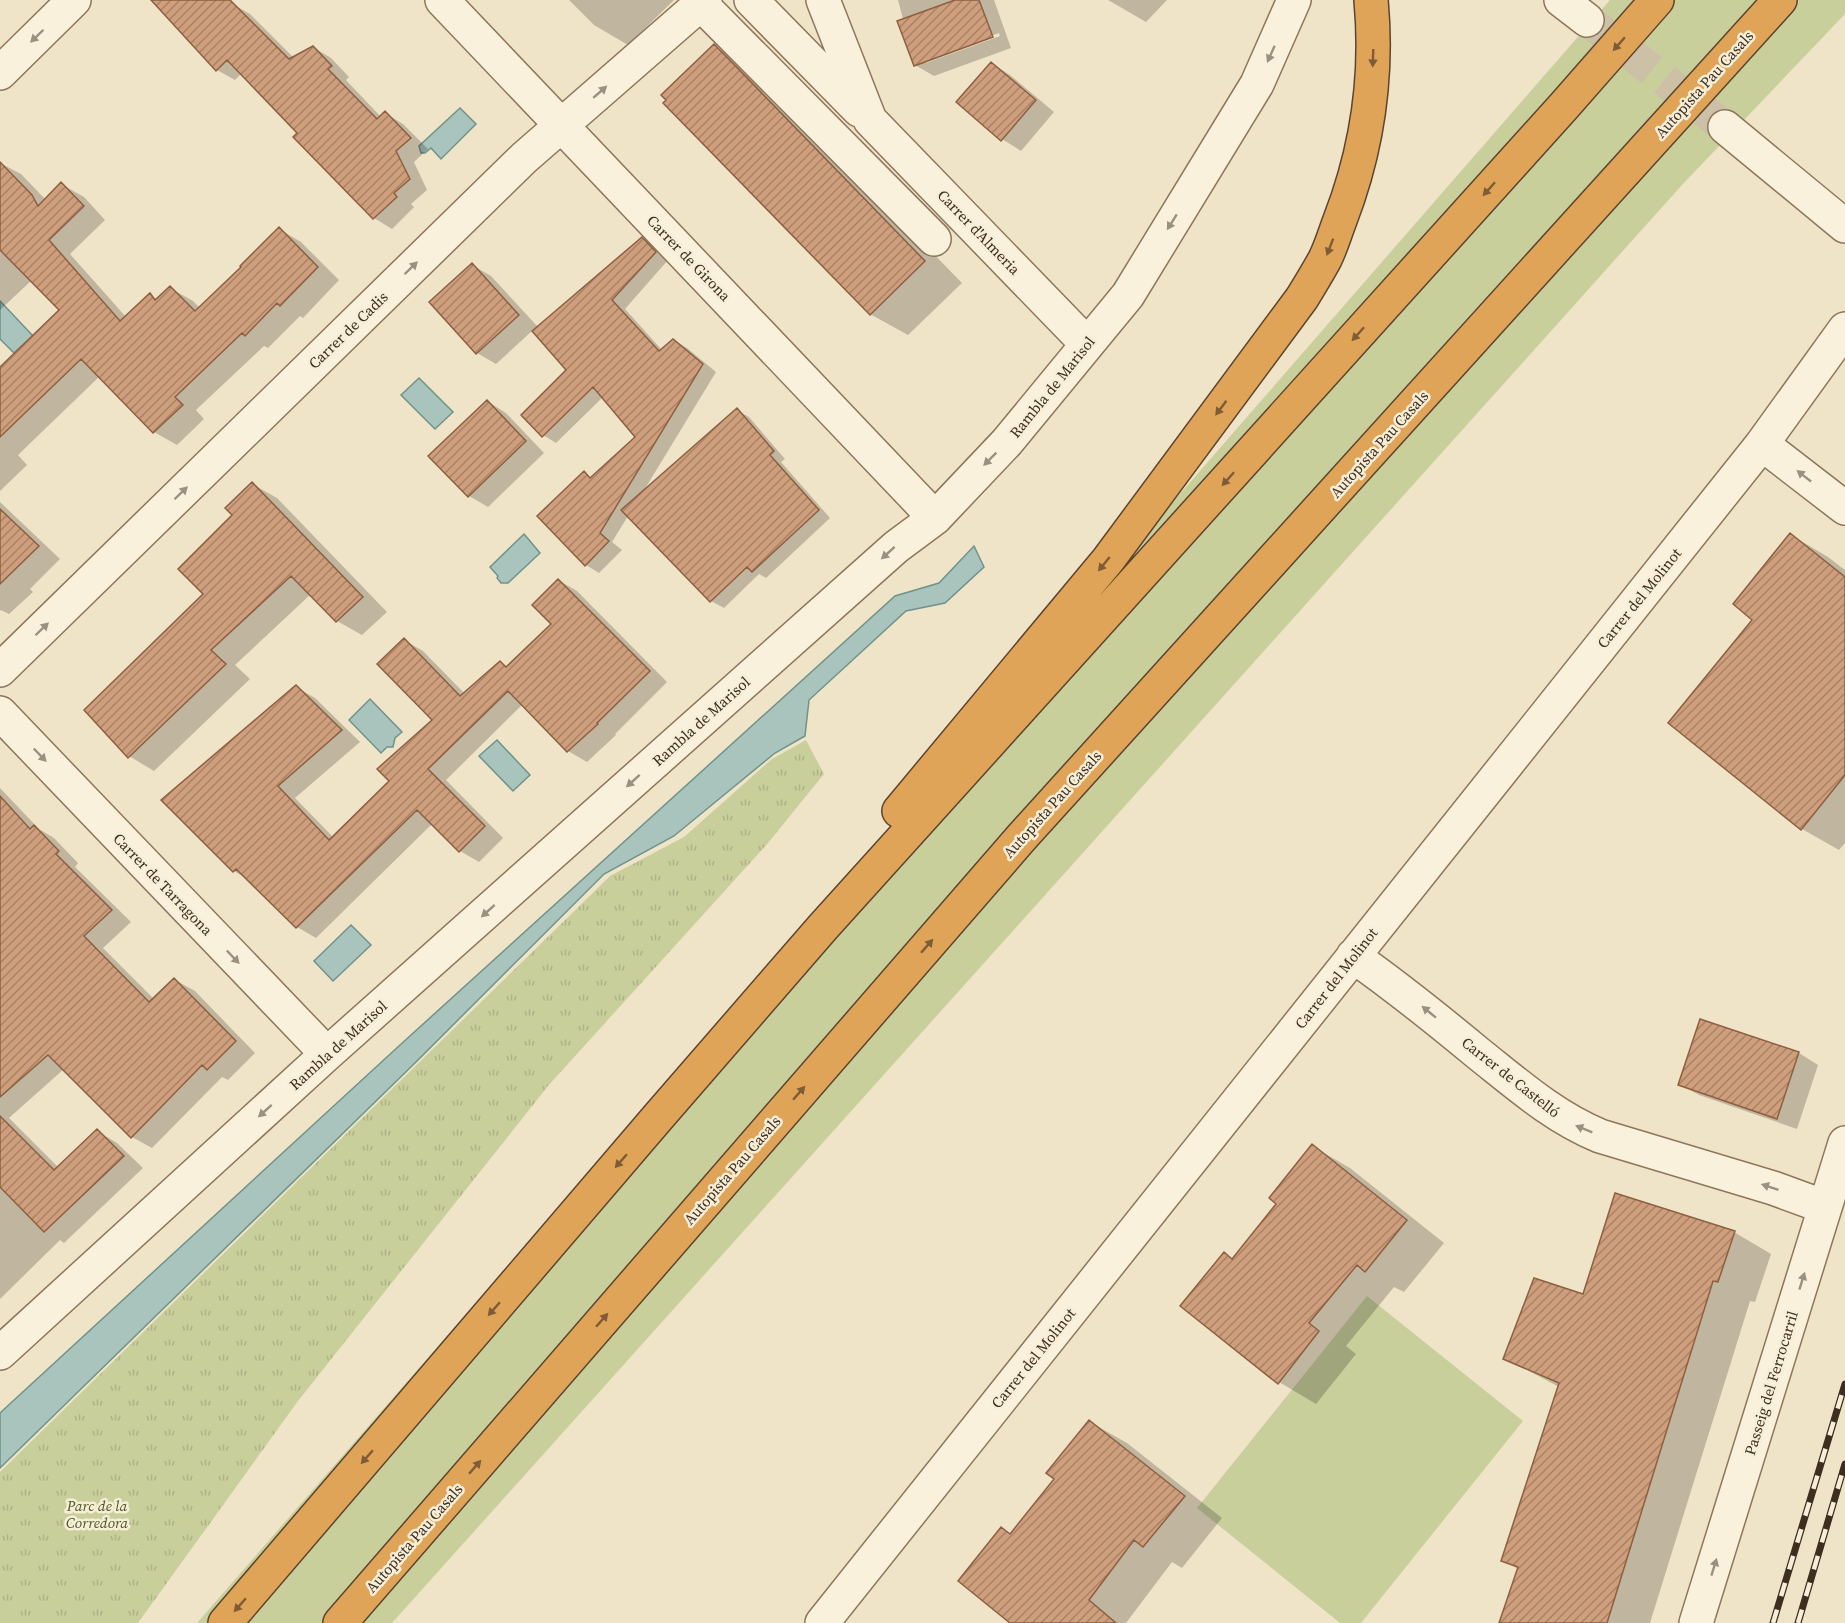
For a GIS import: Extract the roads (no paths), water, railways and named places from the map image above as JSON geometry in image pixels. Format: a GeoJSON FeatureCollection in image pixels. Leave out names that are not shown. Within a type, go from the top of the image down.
{"type":"FeatureCollection","features":[{"type":"Feature","properties":{"kind":"highway"},"geometry":{"type":"LineString","coordinates":[[659,1116],[787,946],[1108,560],[1302,298],[1326,257],[1348,199],[1363,145],[1372,89],[1374,30],[1371,0]]}},
{"type":"Feature","properties":{"kind":"highway"},"geometry":{"type":"LineString","coordinates":[[225,1623],[824,927],[1657,0]]}},
{"type":"Feature","properties":{"kind":"highway","name":"Autopista Pau Casals"},"geometry":{"type":"LineString","coordinates":[[340,1623],[1021,838],[1780,0]]}},
{"type":"Feature","properties":{"kind":"street"},"geometry":{"type":"LineString","coordinates":[[0,73],[74,0]]}},
{"type":"Feature","properties":{"kind":"street","name":"Carrer de Girona"},"geometry":{"type":"LineString","coordinates":[[442,0],[563,124],[935,518]]}},
{"type":"Feature","properties":{"kind":"street","name":"Carrer d'Almeria"},"geometry":{"type":"LineString","coordinates":[[751,0],[1087,344]]}},
{"type":"Feature","properties":{"kind":"street","name":"Carrer d'Almeria"},"geometry":{"type":"LineString","coordinates":[[823,0],[870,120]]}},
{"type":"Feature","properties":{"kind":"street","name":"Rambla de Marisol"},"geometry":{"type":"LineString","coordinates":[[0,1353],[327,1054],[878,562],[935,518],[1007,442],[1128,295],[1257,84],[1294,0]]}},
{"type":"Feature","properties":{"kind":"street"},"geometry":{"type":"LineString","coordinates":[[1561,0],[1587,20]]}},
{"type":"Feature","properties":{"kind":"street"},"geometry":{"type":"LineString","coordinates":[[701,1],[934,238]]}},
{"type":"Feature","properties":{"kind":"street","name":"Carrer de Cadis"},"geometry":{"type":"LineString","coordinates":[[0,670],[524,158],[701,1]]}},
{"type":"Feature","properties":{"kind":"street"},"geometry":{"type":"LineString","coordinates":[[1725,127],[1845,226]]}},
{"type":"Feature","properties":{"kind":"street","name":"Carrer del Molinot"},"geometry":{"type":"LineString","coordinates":[[822,1623],[1762,444],[1845,329]]}},
{"type":"Feature","properties":{"kind":"street"},"geometry":{"type":"LineString","coordinates":[[1762,444],[1845,508]]}},
{"type":"Feature","properties":{"kind":"street","name":"Carrer de Tarragona"},"geometry":{"type":"LineString","coordinates":[[0,713],[327,1054]]}},
{"type":"Feature","properties":{"kind":"street","name":"Carrer de Castelló"},"geometry":{"type":"LineString","coordinates":[[1353,956],[1396,986],[1539,1102],[1576,1126],[1600,1136],[1773,1188],[1825,1207]]}},
{"type":"Feature","properties":{"kind":"street","name":"Passeig del Ferrocarril"},"geometry":{"type":"LineString","coordinates":[[1696,1623],[1845,1143]]}},
{"type":"Feature","properties":{"kind":"water"},"geometry":{"type":"Polygon","coordinates":[[[460,108],[476,124],[441,159],[431,148],[421,153],[419,146],[460,108]]]}},
{"type":"Feature","properties":{"kind":"water"},"geometry":{"type":"Polygon","coordinates":[[[0,301],[33,336],[14,353],[0,339],[0,301]]]}},
{"type":"Feature","properties":{"kind":"water"},"geometry":{"type":"Polygon","coordinates":[[[419,378],[453,412],[435,429],[401,395],[419,378]]]}},
{"type":"Feature","properties":{"kind":"water"},"geometry":{"type":"Polygon","coordinates":[[[524,534],[540,553],[508,583],[501,583],[490,567],[524,534]]]}},
{"type":"Feature","properties":{"kind":"water"},"geometry":{"type":"Polygon","coordinates":[[[974,546],[984,567],[945,603],[906,611],[809,700],[805,736],[775,753],[674,836],[604,874],[416,1062],[0,1468],[0,1413],[400,1045],[895,596],[939,583],[974,546]]]}},
{"type":"Feature","properties":{"kind":"water"},"geometry":{"type":"Polygon","coordinates":[[[370,699],[402,732],[395,738],[393,747],[387,747],[381,753],[349,720],[370,699]]]}},
{"type":"Feature","properties":{"kind":"water"},"geometry":{"type":"Polygon","coordinates":[[[497,740],[530,775],[513,791],[479,756],[497,740]]]}},
{"type":"Feature","properties":{"kind":"water"},"geometry":{"type":"Polygon","coordinates":[[[351,925],[371,945],[333,981],[314,961],[351,925]]]}},
{"type":"Feature","properties":{"kind":"tunnel"},"geometry":{"type":"LineString","coordinates":[[1587,20],[1725,127]]}},
{"type":"Feature","properties":{"kind":"railway"},"geometry":{"type":"LineString","coordinates":[[1773,1623],[1845,1384]]}},
{"type":"Feature","properties":{"kind":"railway"},"geometry":{"type":"LineString","coordinates":[[1798,1623],[1845,1464]]}},
{"type":"Feature","properties":{"kind":"park label","name":"Parc de la Corredora"},"geometry":{"type":"Point","coordinates":[97,1514]}}]}
